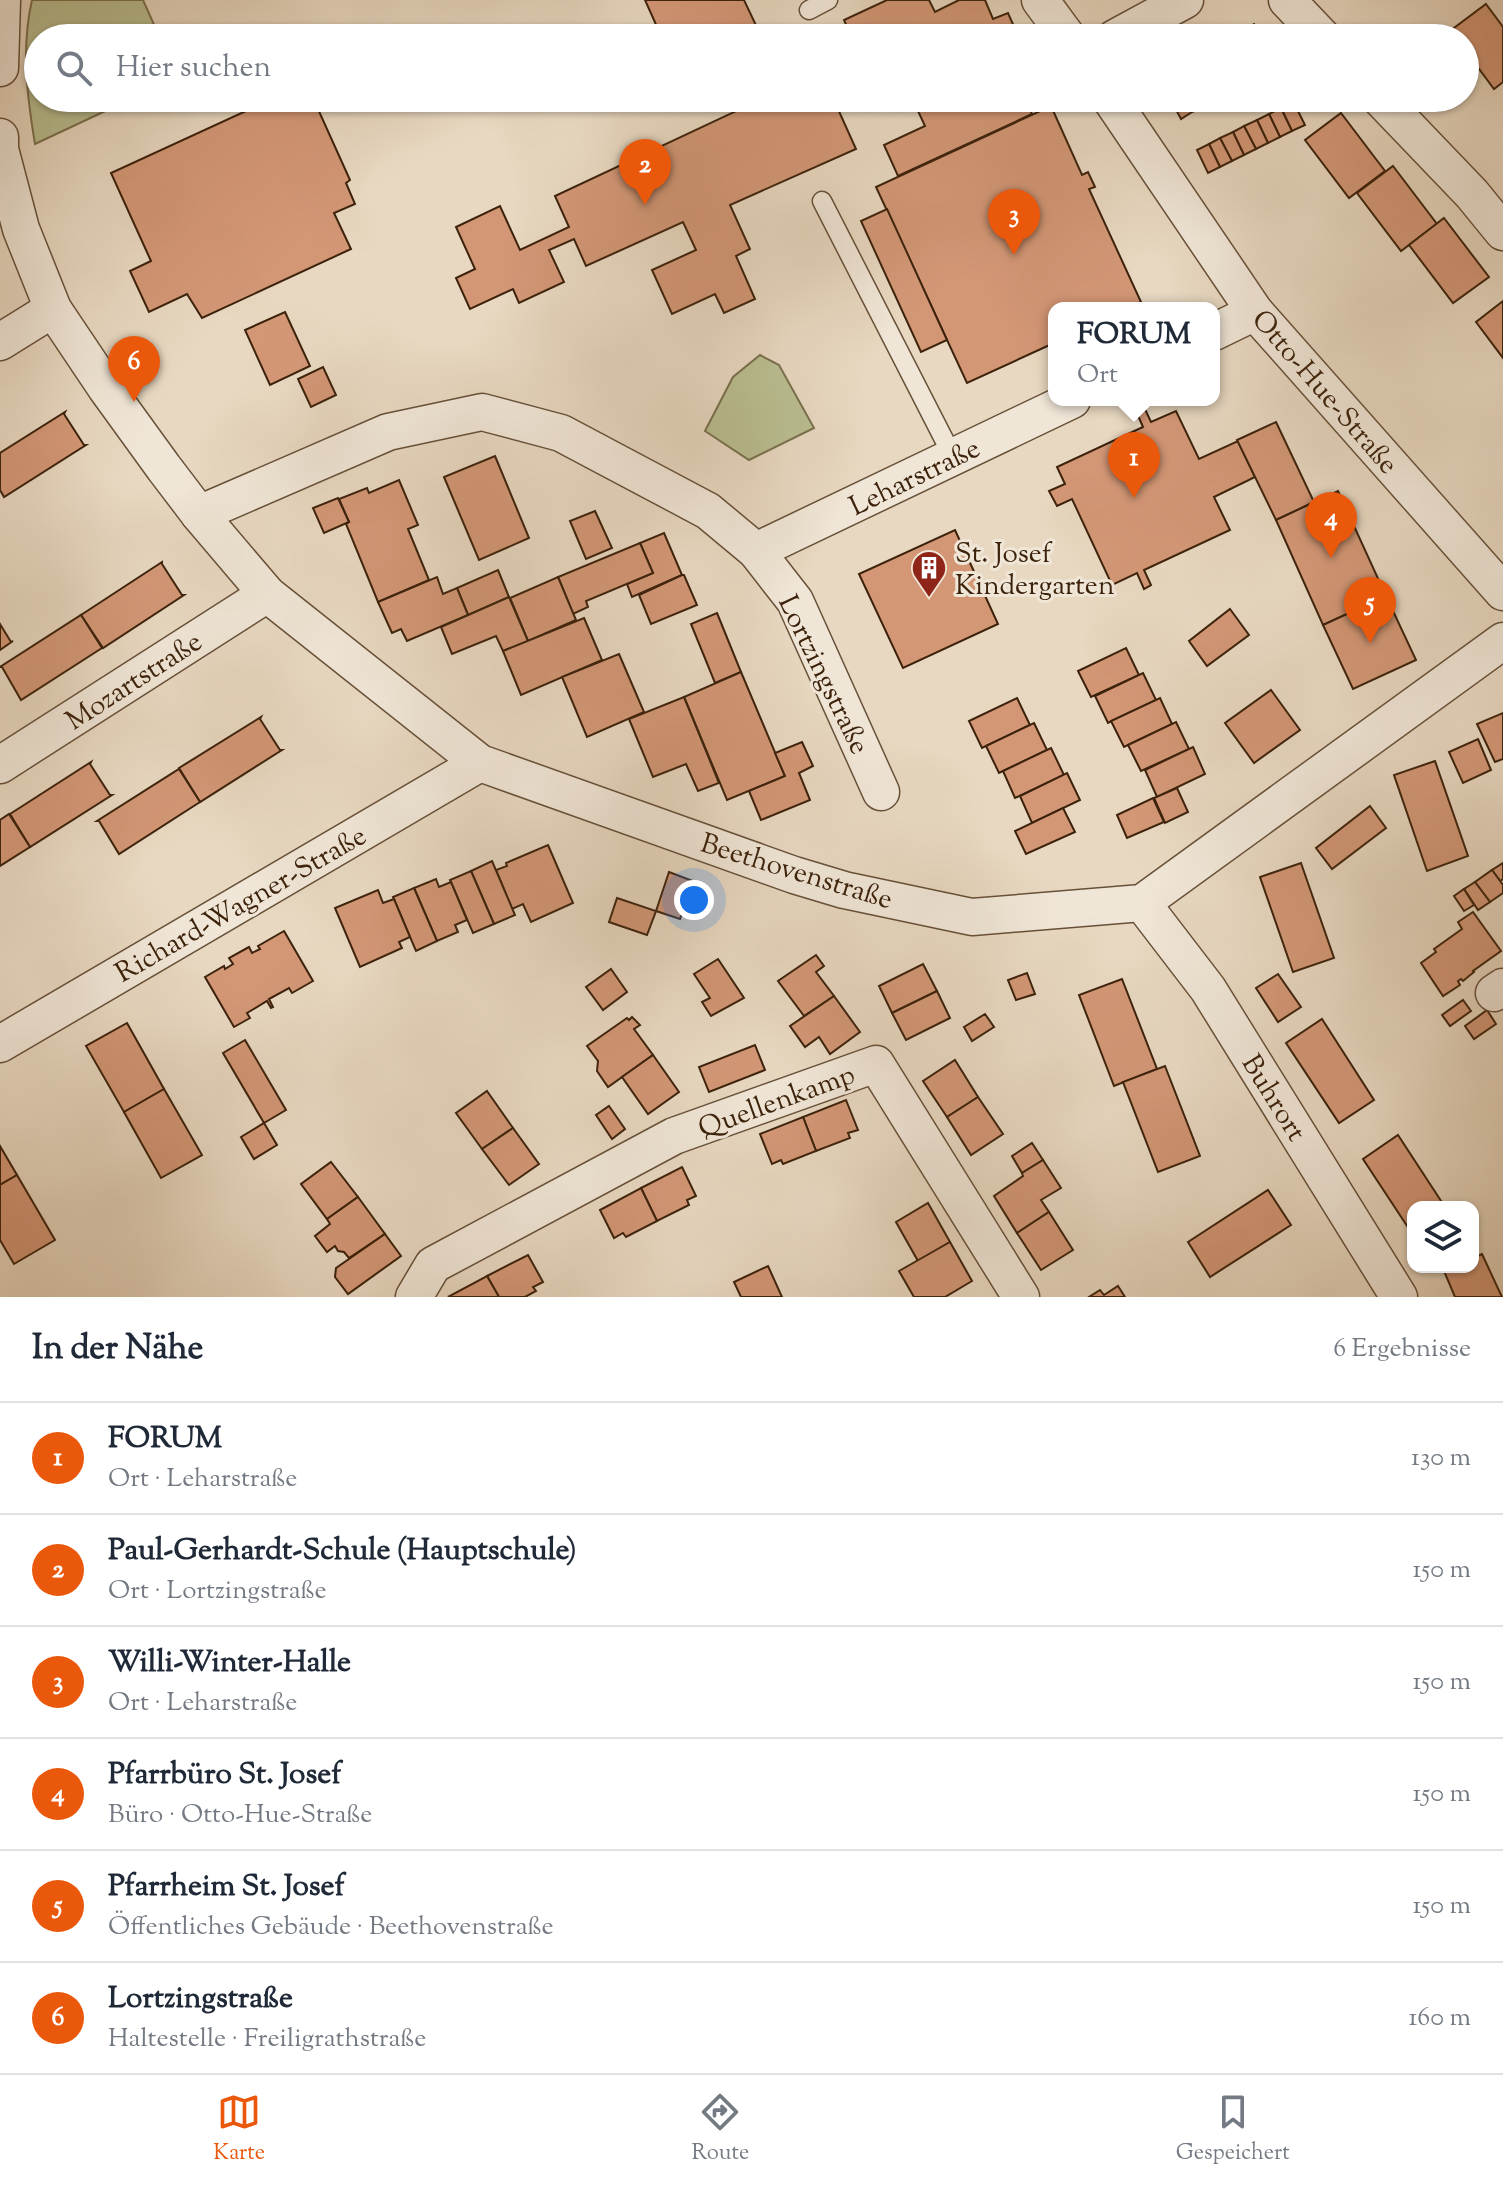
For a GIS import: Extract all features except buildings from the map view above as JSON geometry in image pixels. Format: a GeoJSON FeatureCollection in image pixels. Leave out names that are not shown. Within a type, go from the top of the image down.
{"type":"FeatureCollection","features":[{"type":"Feature","properties":{"kind":"street"},"geometry":{"type":"LineString","coordinates":[[0,68],[2,0]]}},
{"type":"Feature","properties":{"kind":"street"},"geometry":{"type":"LineString","coordinates":[[1040,0],[1058,24]]}},
{"type":"Feature","properties":{"kind":"street"},"geometry":{"type":"LineString","coordinates":[[1141,24],[1185,0]]}},
{"type":"Feature","properties":{"kind":"street"},"geometry":{"type":"LineString","coordinates":[[1287,0],[1310,24]]}},
{"type":"Feature","properties":{"kind":"street","name":"Otto-Hue-Straße"},"geometry":{"type":"LineString","coordinates":[[1119,112],[1255,312],[1503,592]]}},
{"type":"Feature","properties":{"kind":"street"},"geometry":{"type":"LineString","coordinates":[[1393,112],[1472,194],[1503,232]]}},
{"type":"Feature","properties":{"kind":"street","name":"Beethovenstraße"},"geometry":{"type":"LineString","coordinates":[[0,137],[0,149],[21,229],[53,309],[106,388],[199,514],[267,594],[480,763],[794,875],[844,890],[943,911],[972,917],[1142,903]]}},
{"type":"Feature","properties":{"kind":"street"},"geometry":{"type":"LineString","coordinates":[[0,342],[53,309]]}},
{"type":"Feature","properties":{"kind":"street"},"geometry":{"type":"LineString","coordinates":[[1220,329],[1255,312]]}},
{"type":"Feature","properties":{"kind":"street","name":"Leharstraße"},"geometry":{"type":"LineString","coordinates":[[756,551],[1059,406]]}},
{"type":"Feature","properties":{"kind":"street","name":"Lortzingstraße"},"geometry":{"type":"LineString","coordinates":[[199,514],[388,432],[482,412],[561,433],[708,511],[756,551],[795,601],[881,792]]}},
{"type":"Feature","properties":{"kind":"street","name":"Mozartstraße"},"geometry":{"type":"LineString","coordinates":[[0,765],[267,594]]}},
{"type":"Feature","properties":{"kind":"street"},"geometry":{"type":"LineString","coordinates":[[1142,903],[1503,641]]}},
{"type":"Feature","properties":{"kind":"street","name":"Richard-Wagner-Straße"},"geometry":{"type":"LineString","coordinates":[[0,1044],[480,763]]}},
{"type":"Feature","properties":{"kind":"street","name":"Buhrort"},"geometry":{"type":"LineString","coordinates":[[1142,903],[1208,989],[1399,1297]]}},
{"type":"Feature","properties":{"kind":"street","name":"Quellenkamp"},"geometry":{"type":"LineString","coordinates":[[414,1297],[433,1265],[674,1136],[876,1064],[1017,1296]]}},
{"type":"Feature","properties":{"kind":"lane"},"geometry":{"type":"LineString","coordinates":[[809,10],[828,0]]}},
{"type":"Feature","properties":{"kind":"lane"},"geometry":{"type":"LineString","coordinates":[[822,201],[953,457]]}},
{"type":"Feature","properties":{"kind":"green space"},"geometry":{"type":"Polygon","coordinates":[[[32,0],[143,0],[154,24],[28,24],[32,0]]]}},
{"type":"Feature","properties":{"kind":"green space"},"geometry":{"type":"Polygon","coordinates":[[[31,112],[103,112],[35,144],[31,112]]]}},
{"type":"Feature","properties":{"kind":"green space"},"geometry":{"type":"Polygon","coordinates":[[[760,355],[779,365],[814,428],[749,460],[705,431],[733,377],[760,355]]]}},
{"type":"Feature","properties":{"kind":"place","name":"Paul-Gerhardt-Schule (Hauptschule)"},"geometry":{"type":"Point","coordinates":[645,205]}},
{"type":"Feature","properties":{"kind":"place","name":"Willi-Winter-Halle"},"geometry":{"type":"Point","coordinates":[1014,255]}},
{"type":"Feature","properties":{"kind":"place","name":"Lortzingstraße"},"geometry":{"type":"Point","coordinates":[134,402]}},
{"type":"Feature","properties":{"kind":"place","name":"FORUM"},"geometry":{"type":"Point","coordinates":[1134,498]}},
{"type":"Feature","properties":{"kind":"place","name":"Pfarrbüro St. Josef"},"geometry":{"type":"Point","coordinates":[1331,558]}},
{"type":"Feature","properties":{"kind":"place","name":"St. Josef Kindergarten"},"geometry":{"type":"Point","coordinates":[929,599]}},
{"type":"Feature","properties":{"kind":"place","name":"Pfarrheim St. Josef"},"geometry":{"type":"Point","coordinates":[1370,643]}}]}
